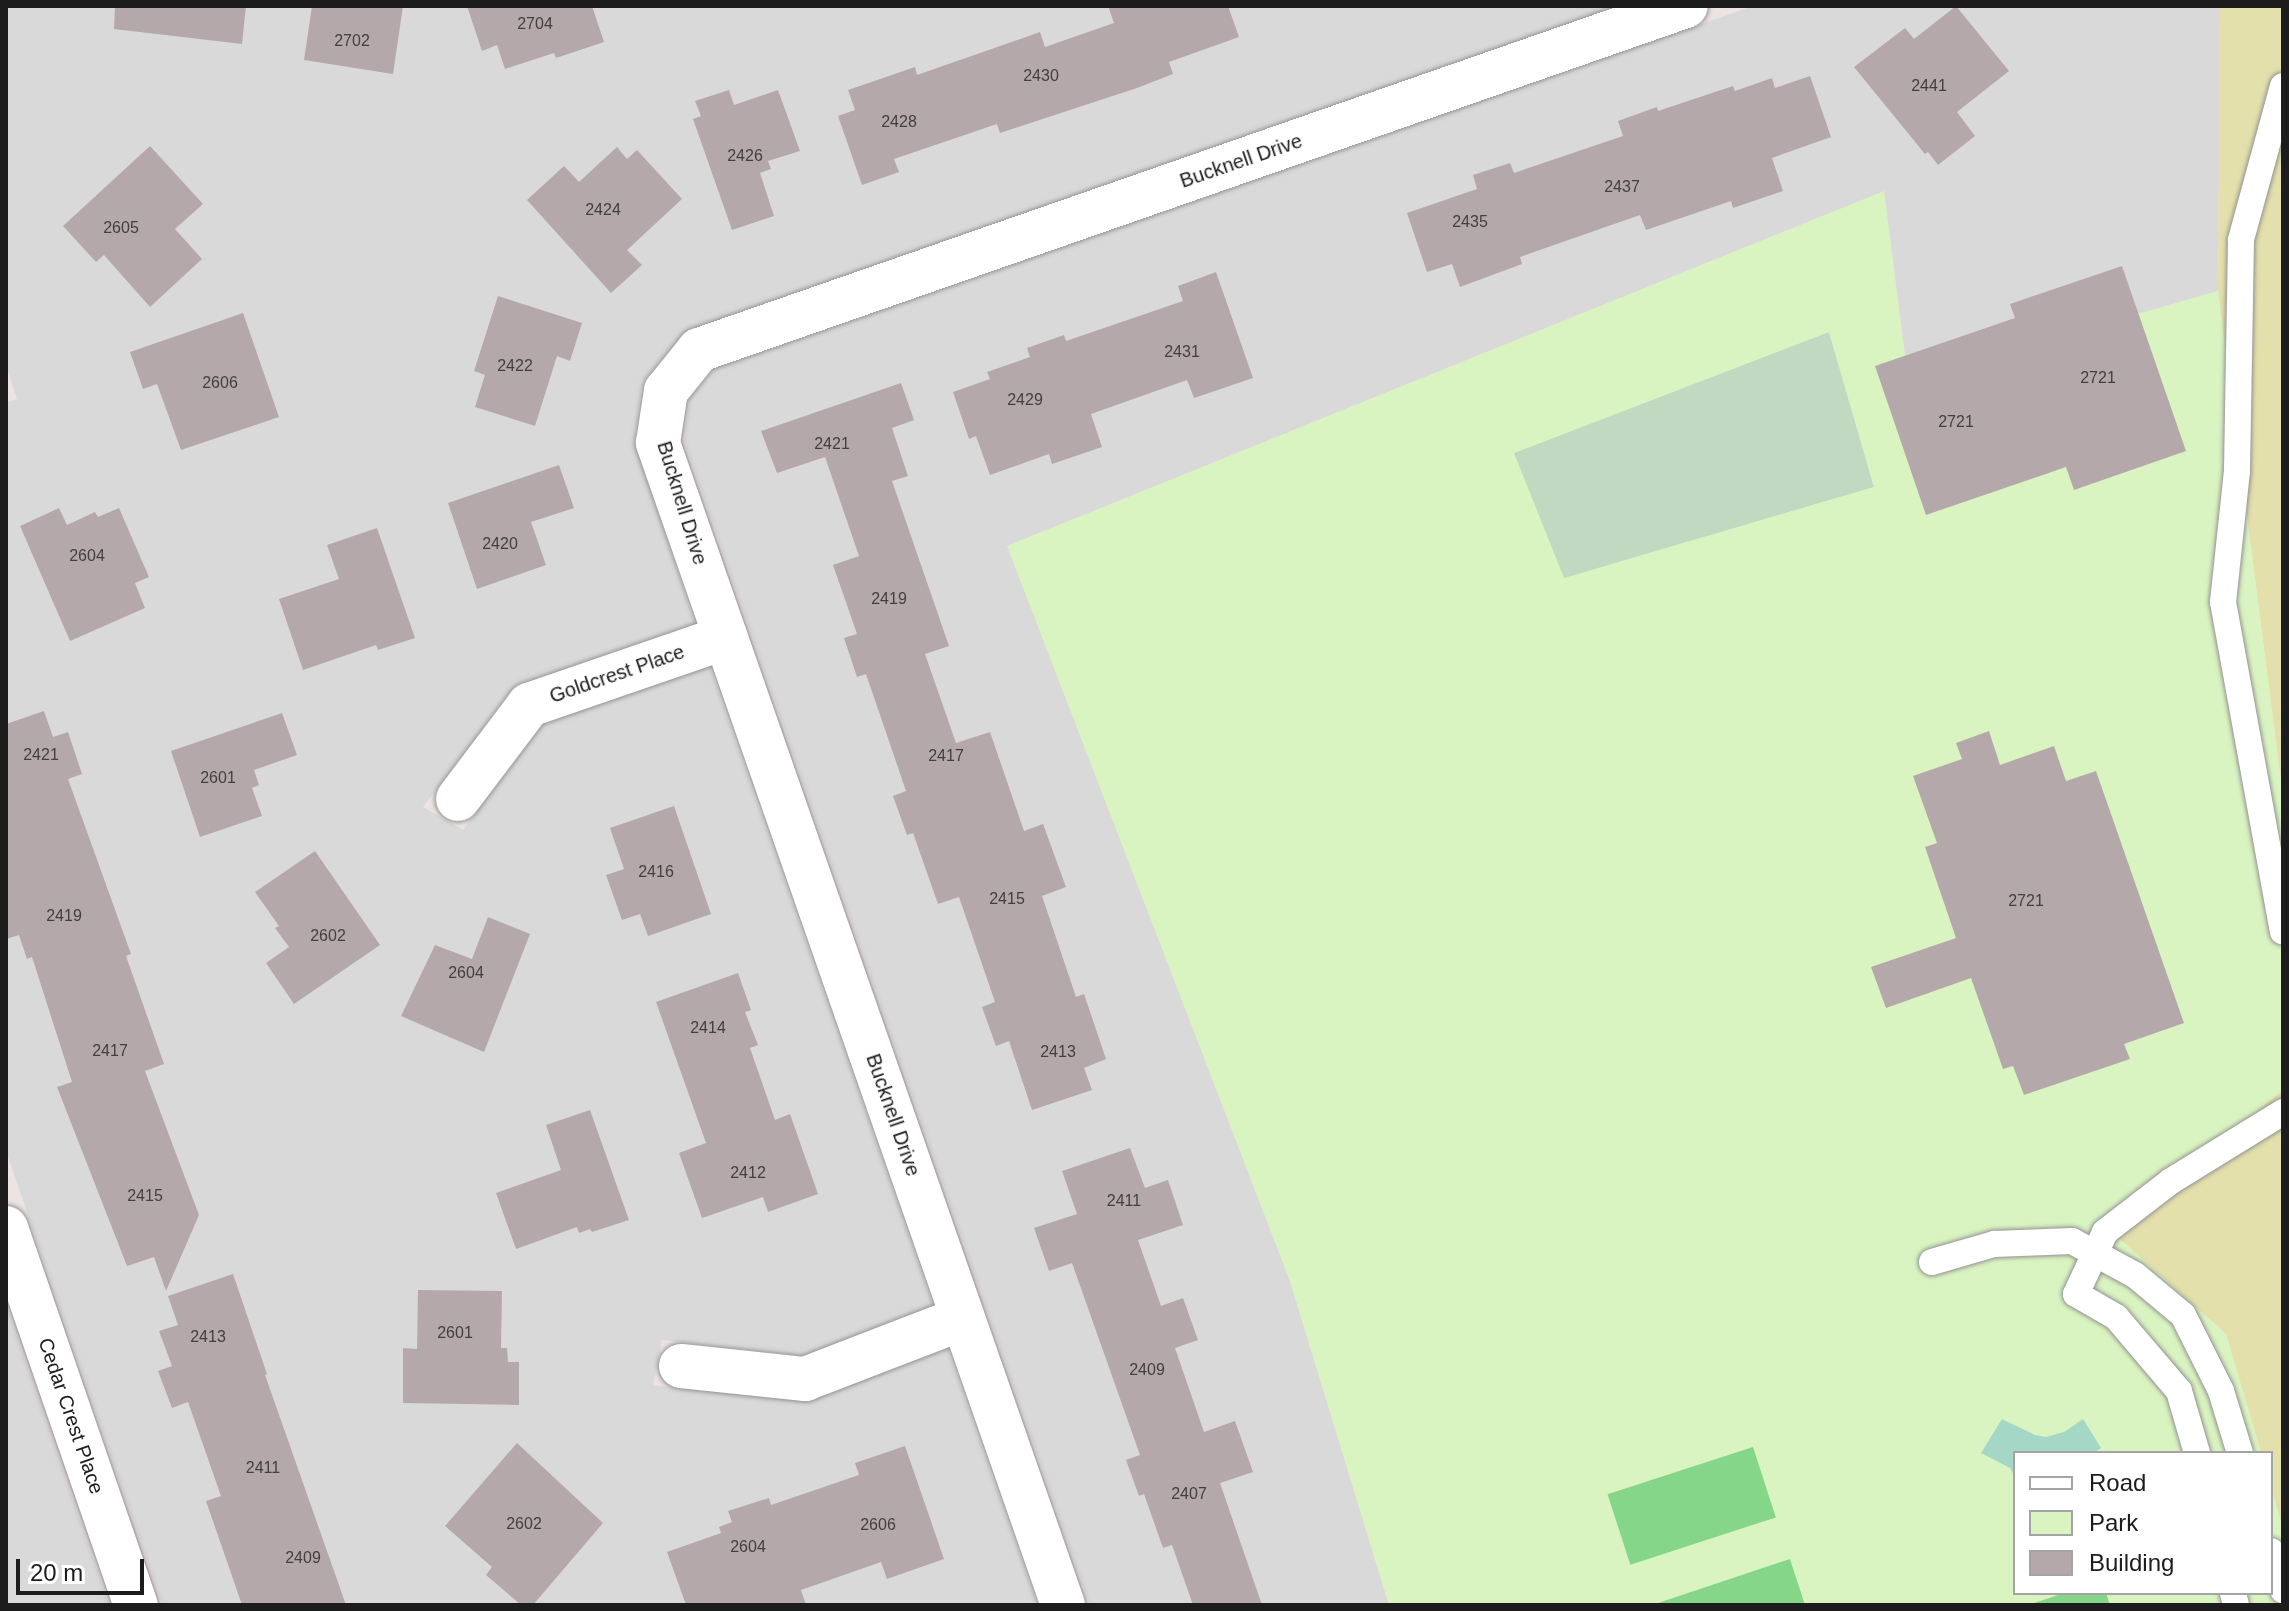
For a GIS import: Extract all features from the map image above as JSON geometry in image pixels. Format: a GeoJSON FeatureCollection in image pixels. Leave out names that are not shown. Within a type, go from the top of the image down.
{"type":"FeatureCollection","features":[{"type":"Feature","properties":{"kind":"street","name":"Bucknell Drive"},"geometry":{"type":"LineString","coordinates":[[1063,1605],[658,443],[666,391],[699,350],[1686,6]]}},
{"type":"Feature","properties":{"kind":"street","name":"Goldcrest Place"},"geometry":{"type":"LineString","coordinates":[[458,799],[529,705],[726,637]]}},
{"type":"Feature","properties":{"kind":"street","name":"Cedar Crest Place"},"geometry":{"type":"LineString","coordinates":[[6,1228],[136,1605]]}},
{"type":"Feature","properties":{"kind":"street"},"geometry":{"type":"LineString","coordinates":[[681,1366],[805,1379],[963,1318]]}},
{"type":"Feature","properties":{"kind":"lane"},"geometry":{"type":"LineString","coordinates":[[2283,86],[2241,240],[2237,471],[2223,602],[2283,932]]}},
{"type":"Feature","properties":{"kind":"lane"},"geometry":{"type":"LineString","coordinates":[[2196,1451],[2179,1391],[2116,1317],[2076,1294],[2105,1232],[2171,1181],[2283,1112]]}},
{"type":"Feature","properties":{"kind":"lane"},"geometry":{"type":"LineString","coordinates":[[1932,1262],[1994,1244],[2072,1241],[2135,1275],[2183,1315],[2221,1391],[2239,1451]]}},
{"type":"Feature","properties":{"kind":"lane"},"geometry":{"type":"LineString","coordinates":[[2273,1558],[2283,1590]]}},
{"type":"Feature","properties":{"kind":"shaded area"},"geometry":{"type":"Polygon","coordinates":[[[6,6],[1618,6],[692,330],[679,338],[646,378],[641,389],[634,441],[695,624],[521,684],[509,693],[423,807],[463,830],[544,723],[709,666],[933,1306],[803,1356],[662,1340],[653,1385],[801,1401],[947,1348],[1037,1605],[163,1605],[6,1151],[6,403],[17,399],[6,365],[6,6]]]}},
{"type":"Feature","properties":{"kind":"shaded area"},"geometry":{"type":"Polygon","coordinates":[[[1753,6],[2220,6],[2218,291],[1908,380],[1884,192],[1008,546],[1290,1281],[1389,1605],[1090,1605],[684,440],[690,398],[714,369],[1753,6]]]}},
{"type":"Feature","properties":{"kind":"shaded area"},"geometry":{"type":"Polygon","coordinates":[[[2220,6],[2283,6],[2283,796],[2218,291],[2220,6]]]}},
{"type":"Feature","properties":{"kind":"shaded area"},"geometry":{"type":"Polygon","coordinates":[[[1829,332],[1874,487],[1564,579],[1513,453],[1829,332]]]}},
{"type":"Feature","properties":{"kind":"shaded area"},"geometry":{"type":"Polygon","coordinates":[[[2283,1090],[2283,1529],[2273,1495],[2273,1451],[2260,1451],[2226,1334],[2109,1230],[2283,1090]]]}},
{"type":"Feature","properties":{"kind":"shaded area"},"geometry":{"type":"Polygon","coordinates":[[[6,1306],[109,1605],[6,1605],[6,1306]]]}},
{"type":"Feature","properties":{"kind":"shaded area"},"geometry":{"type":"Polygon","coordinates":[[[2002,1419],[2046,1437],[2064,1432],[2083,1419],[2101,1448],[2096,1451],[2013,1451],[2013,1473],[2010,1468],[1981,1453],[2002,1419]]]}},
{"type":"Feature","properties":{"kind":"green space"},"geometry":{"type":"Polygon","coordinates":[[[1884,191],[1908,380],[2218,291],[2283,796],[2283,1090],[2110,1230],[2226,1334],[2260,1451],[2013,1451],[2013,1595],[2273,1595],[2273,1495],[2283,1529],[2283,1605],[1389,1605],[1290,1281],[1007,546],[1884,191]],[[1829,332],[1514,453],[1564,578],[1874,487],[1829,332]]]}},
{"type":"Feature","properties":{"kind":"green space"},"geometry":{"type":"Polygon","coordinates":[[[1753,1447],[1776,1517],[1630,1565],[1607,1494],[1753,1447]]]}},
{"type":"Feature","properties":{"kind":"green space"},"geometry":{"type":"Polygon","coordinates":[[[1790,1559],[1805,1605],[1652,1605],[1790,1559]]]}},
{"type":"Feature","properties":{"kind":"green space"},"geometry":{"type":"Polygon","coordinates":[[[2058,1595],[2107,1595],[2110,1605],[2028,1605],[2058,1595]]]}},
{"type":"Feature","properties":{"kind":"building"},"geometry":{"type":"Polygon","coordinates":[[[115,6],[246,6],[242,44],[114,29],[115,6]]]}},
{"type":"Feature","properties":{"kind":"building"},"geometry":{"type":"Polygon","coordinates":[[[312,6],[403,6],[393,74],[304,60],[312,6]]]}},
{"type":"Feature","properties":{"kind":"building"},"geometry":{"type":"Polygon","coordinates":[[[467,6],[592,6],[604,42],[556,58],[554,53],[505,69],[497,45],[482,51],[467,6]]]}},
{"type":"Feature","properties":{"kind":"building"},"geometry":{"type":"Polygon","coordinates":[[[1108,6],[1228,6],[1239,37],[1169,62],[1173,74],[1137,88],[1000,133],[997,124],[894,159],[899,172],[862,185],[838,116],[855,110],[848,90],[915,67],[917,75],[1040,32],[1045,47],[1114,23],[1108,6]]]}},
{"type":"Feature","properties":{"kind":"building"},"geometry":{"type":"Polygon","coordinates":[[[1956,6],[2009,71],[1957,112],[1975,136],[1938,165],[1928,152],[1925,154],[1854,67],[1905,28],[1914,39],[1956,6]]]}},
{"type":"Feature","properties":{"kind":"building"},"geometry":{"type":"Polygon","coordinates":[[[1810,76],[1831,137],[1772,158],[1783,191],[1733,208],[1731,201],[1646,230],[1640,215],[1520,257],[1522,264],[1460,287],[1452,264],[1427,272],[1407,213],[1477,189],[1473,175],[1510,163],[1514,173],[1623,136],[1618,121],[1657,107],[1658,111],[1733,86],[1735,91],[1772,78],[1775,88],[1810,76]]]}},
{"type":"Feature","properties":{"kind":"building"},"geometry":{"type":"Polygon","coordinates":[[[729,90],[734,105],[778,90],[800,151],[768,161],[771,169],[760,173],[774,216],[732,230],[693,119],[701,116],[695,101],[729,90]]]}},
{"type":"Feature","properties":{"kind":"building"},"geometry":{"type":"Polygon","coordinates":[[[150,146],[203,204],[175,229],[202,259],[150,307],[104,255],[96,262],[63,226],[150,146]]]}},
{"type":"Feature","properties":{"kind":"building"},"geometry":{"type":"Polygon","coordinates":[[[617,147],[627,159],[637,150],[682,199],[627,250],[642,265],[611,293],[527,200],[564,166],[579,182],[617,147]]]}},
{"type":"Feature","properties":{"kind":"building"},"geometry":{"type":"Polygon","coordinates":[[[2122,266],[2186,451],[2074,490],[2066,467],[1926,515],[1875,366],[2015,318],[2010,304],[2122,266]]]}},
{"type":"Feature","properties":{"kind":"building"},"geometry":{"type":"Polygon","coordinates":[[[1216,272],[1253,378],[1194,398],[1187,380],[1091,414],[1102,447],[1052,464],[1049,454],[990,475],[976,436],[969,439],[953,392],[990,379],[987,372],[1030,357],[1027,348],[1064,335],[1066,341],[1183,301],[1178,286],[1216,272]]]}},
{"type":"Feature","properties":{"kind":"building"},"geometry":{"type":"Polygon","coordinates":[[[498,296],[582,323],[570,361],[557,356],[535,426],[475,407],[485,375],[474,371],[498,296]]]}},
{"type":"Feature","properties":{"kind":"building"},"geometry":{"type":"Polygon","coordinates":[[[243,313],[279,417],[181,450],[157,384],[143,389],[130,352],[243,313]]]}},
{"type":"Feature","properties":{"kind":"building"},"geometry":{"type":"Polygon","coordinates":[[[901,383],[914,420],[892,428],[908,476],[892,481],[949,646],[925,654],[956,743],[990,732],[1024,831],[1043,824],[1066,887],[1042,896],[1076,997],[1084,994],[1106,1059],[1084,1068],[1092,1090],[1032,1110],[1009,1041],[996,1046],[982,1007],[995,1002],[959,897],[938,904],[913,833],[907,835],[893,796],[906,791],[866,674],[857,677],[844,638],[857,634],[833,565],[859,556],[825,457],[777,473],[761,431],[901,383]]]}},
{"type":"Feature","properties":{"kind":"building"},"geometry":{"type":"Polygon","coordinates":[[[559,465],[574,508],[531,522],[546,565],[477,589],[448,503],[559,465]]]}},
{"type":"Feature","properties":{"kind":"building"},"geometry":{"type":"Polygon","coordinates":[[[59,508],[67,525],[95,512],[98,517],[119,508],[149,577],[135,583],[145,608],[70,641],[20,526],[59,508]]]}},
{"type":"Feature","properties":{"kind":"building"},"geometry":{"type":"Polygon","coordinates":[[[377,528],[415,638],[378,650],[376,645],[303,670],[279,599],[339,579],[327,545],[377,528]]]}},
{"type":"Feature","properties":{"kind":"building"},"geometry":{"type":"Polygon","coordinates":[[[44,711],[53,737],[68,732],[82,774],[68,779],[131,954],[126,956],[164,1064],[145,1071],[199,1215],[166,1291],[154,1257],[127,1266],[57,1087],[72,1082],[32,957],[27,959],[19,935],[6,939],[6,724],[44,711]]]}},
{"type":"Feature","properties":{"kind":"building"},"geometry":{"type":"Polygon","coordinates":[[[282,713],[297,755],[254,770],[259,785],[252,788],[262,816],[200,837],[171,751],[282,713]]]}},
{"type":"Feature","properties":{"kind":"building"},"geometry":{"type":"Polygon","coordinates":[[[1989,731],[2000,765],[2054,746],[2066,781],[2096,771],[2184,1023],[2124,1044],[2130,1059],[2024,1095],[2013,1066],[2003,1069],[1971,978],[1886,1008],[1871,967],[1956,938],[1925,847],[1937,843],[1913,776],[1962,759],[1956,743],[1989,731]]]}},
{"type":"Feature","properties":{"kind":"building"},"geometry":{"type":"Polygon","coordinates":[[[674,806],[711,914],[648,936],[640,914],[622,920],[606,875],[624,869],[610,828],[674,806]]]}},
{"type":"Feature","properties":{"kind":"building"},"geometry":{"type":"Polygon","coordinates":[[[315,851],[380,945],[294,1004],[266,963],[289,947],[275,928],[279,926],[255,892],[315,851]]]}},
{"type":"Feature","properties":{"kind":"building"},"geometry":{"type":"Polygon","coordinates":[[[488,917],[530,934],[484,1052],[401,1016],[435,945],[472,959],[488,917]]]}},
{"type":"Feature","properties":{"kind":"building"},"geometry":{"type":"Polygon","coordinates":[[[738,973],[751,1010],[745,1012],[758,1045],[750,1048],[775,1120],[790,1114],[818,1194],[768,1212],[763,1197],[702,1218],[679,1153],[706,1143],[656,1002],[738,973]]]}},
{"type":"Feature","properties":{"kind":"building"},"geometry":{"type":"Polygon","coordinates":[[[590,1110],[629,1220],[592,1232],[590,1229],[579,1233],[577,1227],[516,1249],[496,1193],[561,1170],[546,1125],[590,1110]]]}},
{"type":"Feature","properties":{"kind":"building"},"geometry":{"type":"Polygon","coordinates":[[[1130,1148],[1145,1188],[1168,1180],[1183,1225],[1138,1240],[1161,1306],[1183,1298],[1198,1340],[1175,1348],[1204,1432],[1235,1421],[1253,1472],[1220,1483],[1262,1605],[1193,1605],[1172,1545],[1163,1548],[1144,1494],[1139,1496],[1126,1460],[1140,1455],[1072,1263],[1049,1271],[1034,1228],[1077,1214],[1062,1171],[1130,1148]]]}},
{"type":"Feature","properties":{"kind":"building"},"geometry":{"type":"Polygon","coordinates":[[[233,1274],[346,1605],[242,1605],[206,1501],[221,1496],[188,1402],[172,1408],[158,1371],[172,1366],[159,1331],[178,1325],[168,1296],[233,1274]]]}},
{"type":"Feature","properties":{"kind":"building"},"geometry":{"type":"Polygon","coordinates":[[[418,1290],[502,1291],[501,1348],[507,1348],[508,1362],[519,1362],[519,1405],[403,1403],[403,1348],[417,1349],[418,1290]]]}},
{"type":"Feature","properties":{"kind":"building"},"geometry":{"type":"Polygon","coordinates":[[[517,1443],[603,1523],[533,1605],[521,1605],[486,1575],[492,1567],[445,1526],[517,1443]]]}},
{"type":"Feature","properties":{"kind":"building"},"geometry":{"type":"Polygon","coordinates":[[[905,1446],[944,1559],[887,1579],[881,1562],[801,1590],[806,1605],[686,1605],[667,1552],[721,1533],[719,1527],[732,1522],[728,1511],[769,1498],[771,1505],[859,1475],[855,1463],[905,1446]]]}}]}
